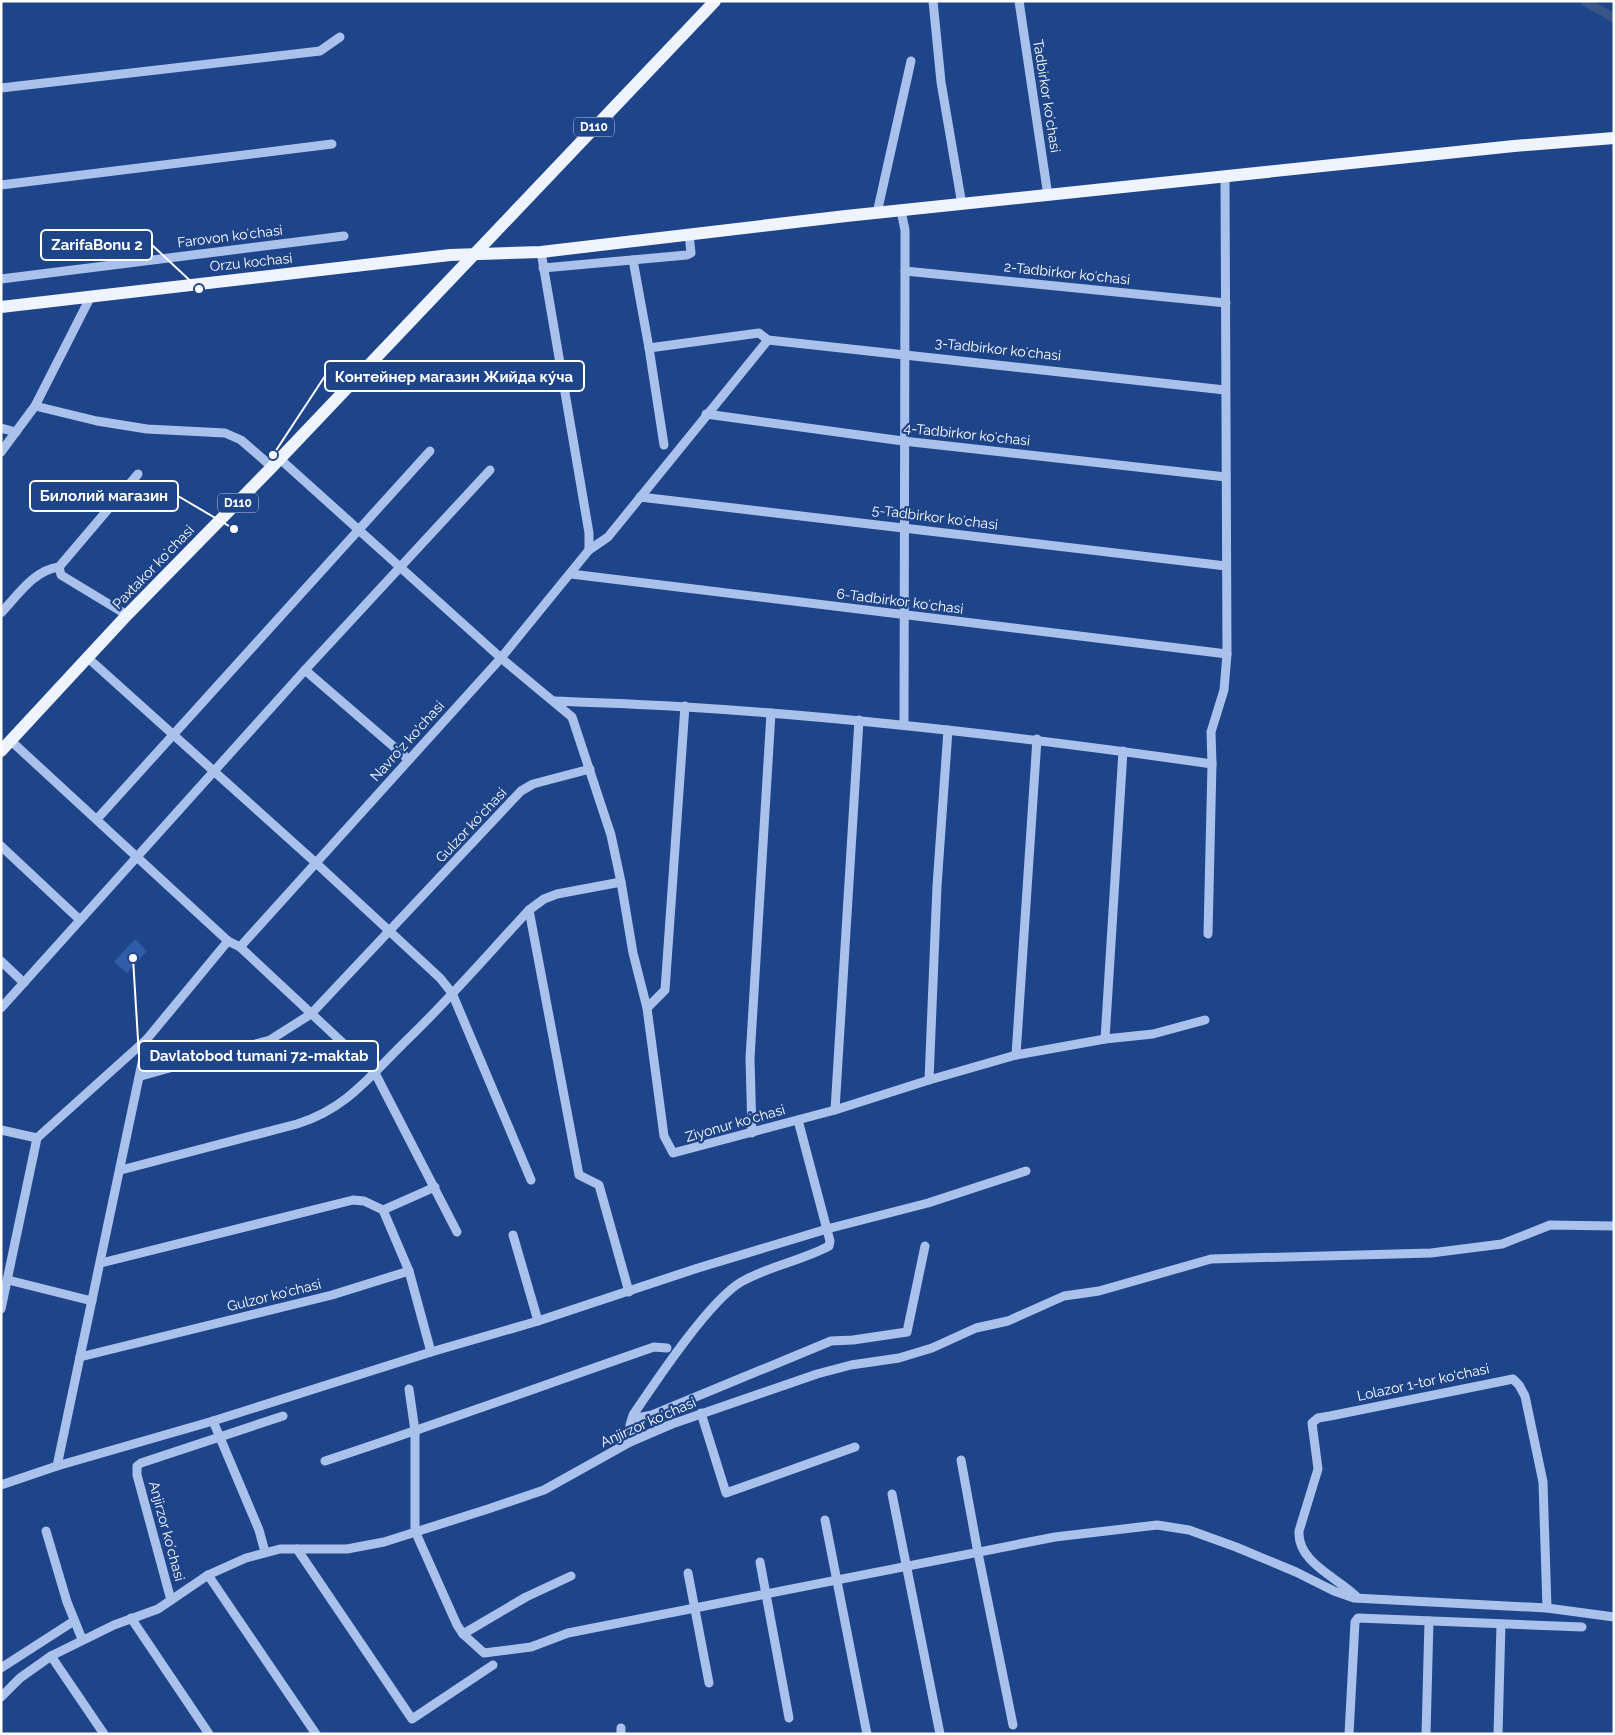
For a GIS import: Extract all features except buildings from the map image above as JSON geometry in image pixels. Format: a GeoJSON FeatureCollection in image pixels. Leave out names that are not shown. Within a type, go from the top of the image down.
{"type":"FeatureCollection","features":[{"type":"Feature","properties":{"kind":"main road","name":"D110"},"geometry":{"type":"LineString","coordinates":[[474,254],[715,1]]}},
{"type":"Feature","properties":{"kind":"main road","name":"Orzu kochasi"},"geometry":{"type":"LineString","coordinates":[[1,307],[474,254],[690,244],[877,213],[1225,178],[1514,146],[1614,138]]}},
{"type":"Feature","properties":{"kind":"main road","name":"Paxtakor koʻchasi"},"geometry":{"type":"LineString","coordinates":[[1,751],[127,615],[276,463],[474,254]]}},
{"type":"Feature","properties":{"kind":"street"},"geometry":{"type":"LineString","coordinates":[[933,1],[941,82],[962,204]]}},
{"type":"Feature","properties":{"kind":"street","name":"Tadbirkor koʻchasi"},"geometry":{"type":"LineString","coordinates":[[1019,1],[1048,196]]}},
{"type":"Feature","properties":{"kind":"street"},"geometry":{"type":"LineString","coordinates":[[1,88],[320,50],[340,37]]}},
{"type":"Feature","properties":{"kind":"street"},"geometry":{"type":"LineString","coordinates":[[877,213],[912,60]]}},
{"type":"Feature","properties":{"kind":"street"},"geometry":{"type":"LineString","coordinates":[[1,185],[332,144]]}},
{"type":"Feature","properties":{"kind":"street"},"geometry":{"type":"LineString","coordinates":[[1208,934],[1211,732],[1224,690],[1227,654],[1225,178]]}},
{"type":"Feature","properties":{"kind":"street"},"geometry":{"type":"LineString","coordinates":[[901,211],[904,230],[905,271],[903,441],[904,725]]}},
{"type":"Feature","properties":{"kind":"street","name":"Farovon koʻchasi"},"geometry":{"type":"LineString","coordinates":[[1,278],[344,236]]}},
{"type":"Feature","properties":{"kind":"street"},"geometry":{"type":"LineString","coordinates":[[543,268],[687,256],[690,244]]}},
{"type":"Feature","properties":{"kind":"street"},"geometry":{"type":"LineString","coordinates":[[540,252],[589,533],[590,550]]}},
{"type":"Feature","properties":{"kind":"street"},"geometry":{"type":"LineString","coordinates":[[632,260],[649,348],[664,445]]}},
{"type":"Feature","properties":{"kind":"street","name":"2-Tadbirkor koʻchasi"},"geometry":{"type":"LineString","coordinates":[[905,271],[1226,303]]}},
{"type":"Feature","properties":{"kind":"street"},"geometry":{"type":"LineString","coordinates":[[1,452],[35,406],[91,296]]}},
{"type":"Feature","properties":{"kind":"street","name":"3-Tadbirkor koʻchasi"},"geometry":{"type":"LineString","coordinates":[[649,348],[759,333],[768,340],[904,353],[1225,390]]}},
{"type":"Feature","properties":{"kind":"street","name":"Navro'z ko'chasi"},"geometry":{"type":"LineString","coordinates":[[240,947],[501,658],[590,550],[608,537],[768,340]]}},
{"type":"Feature","properties":{"kind":"street","name":"Ziyonur koʻchasi"},"geometry":{"type":"LineString","coordinates":[[35,406],[97,421],[147,429],[225,433],[241,440],[276,463],[359,529],[501,658],[572,716],[611,835],[633,952],[647,1008],[664,1136],[673,1153],[835,1110],[1016,1055],[1105,1039],[1153,1034],[1205,1020]]}},
{"type":"Feature","properties":{"kind":"street","name":"4-Tadbirkor koʻchasi"},"geometry":{"type":"LineString","coordinates":[[706,414],[903,441],[1226,477]]}},
{"type":"Feature","properties":{"kind":"street"},"geometry":{"type":"LineString","coordinates":[[1,428],[16,432]]}},
{"type":"Feature","properties":{"kind":"street"},"geometry":{"type":"LineString","coordinates":[[97,819],[430,451]]}},
{"type":"Feature","properties":{"kind":"street"},"geometry":{"type":"LineString","coordinates":[[1,1008],[305,670],[490,470]]}},
{"type":"Feature","properties":{"kind":"street"},"geometry":{"type":"LineString","coordinates":[[1,613],[38,574],[46,569],[59,567],[138,474]]}},
{"type":"Feature","properties":{"kind":"street","name":"5-Tadbirkor koʻchasi"},"geometry":{"type":"LineString","coordinates":[[640,497],[1226,566]]}},
{"type":"Feature","properties":{"kind":"street"},"geometry":{"type":"LineString","coordinates":[[59,567],[62,575],[127,615]]}},
{"type":"Feature","properties":{"kind":"street","name":"6-Tadbirkor koʻchasi"},"geometry":{"type":"LineString","coordinates":[[571,574],[1227,654]]}},
{"type":"Feature","properties":{"kind":"street"},"geometry":{"type":"LineString","coordinates":[[88,658],[216,771],[440,978],[452,993],[531,1180]]}},
{"type":"Feature","properties":{"kind":"street"},"geometry":{"type":"LineString","coordinates":[[305,670],[408,759]]}},
{"type":"Feature","properties":{"kind":"street"},"geometry":{"type":"LineString","coordinates":[[554,701],[685,706],[859,720],[1037,739],[1212,764]]}},
{"type":"Feature","properties":{"kind":"street"},"geometry":{"type":"LineString","coordinates":[[647,1008],[665,990],[685,706]]}},
{"type":"Feature","properties":{"kind":"street"},"geometry":{"type":"LineString","coordinates":[[752,1133],[750,1058],[771,713]]}},
{"type":"Feature","properties":{"kind":"street"},"geometry":{"type":"LineString","coordinates":[[835,1110],[859,720]]}},
{"type":"Feature","properties":{"kind":"street"},"geometry":{"type":"LineString","coordinates":[[929,1080],[937,886],[948,730]]}},
{"type":"Feature","properties":{"kind":"street"},"geometry":{"type":"LineString","coordinates":[[1016,1055],[1037,739]]}},
{"type":"Feature","properties":{"kind":"street"},"geometry":{"type":"LineString","coordinates":[[10,740],[228,941],[240,947],[375,1073],[435,1187],[456,1232]]}},
{"type":"Feature","properties":{"kind":"street"},"geometry":{"type":"LineString","coordinates":[[1105,1039],[1123,751]]}},
{"type":"Feature","properties":{"kind":"street","name":"Gulzor koʻchasi"},"geometry":{"type":"LineString","coordinates":[[141,1076],[270,1040],[311,1014],[521,791],[533,784],[590,769]]}},
{"type":"Feature","properties":{"kind":"street"},"geometry":{"type":"LineString","coordinates":[[1,846],[80,920]]}},
{"type":"Feature","properties":{"kind":"street"},"geometry":{"type":"LineString","coordinates":[[121,1170],[316,1118],[353,1094],[375,1073],[529,910],[544,899],[557,894],[621,882]]}},
{"type":"Feature","properties":{"kind":"street"},"geometry":{"type":"LineString","coordinates":[[529,910],[579,1175],[599,1184],[629,1292]]}},
{"type":"Feature","properties":{"kind":"street"},"geometry":{"type":"LineString","coordinates":[[1,1309],[37,1138],[148,1039],[228,941]]}},
{"type":"Feature","properties":{"kind":"street"},"geometry":{"type":"LineString","coordinates":[[1,961],[24,983]]}},
{"type":"Feature","properties":{"kind":"street"},"geometry":{"type":"LineString","coordinates":[[57,1466],[148,1039]]}},
{"type":"Feature","properties":{"kind":"street"},"geometry":{"type":"LineString","coordinates":[[630,1442],[629,1430],[632,1419],[677,1354],[727,1291],[742,1281],[785,1262],[829,1246],[830,1241],[798,1120]]}},
{"type":"Feature","properties":{"kind":"street"},"geometry":{"type":"LineString","coordinates":[[1,1130],[37,1138]]}},
{"type":"Feature","properties":{"kind":"street"},"geometry":{"type":"LineString","coordinates":[[1,1485],[57,1466],[213,1421],[431,1352],[538,1321],[698,1268],[826,1229],[928,1203],[1026,1171]]}},
{"type":"Feature","properties":{"kind":"street"},"geometry":{"type":"LineString","coordinates":[[383,1210],[435,1187]]}},
{"type":"Feature","properties":{"kind":"street"},"geometry":{"type":"LineString","coordinates":[[101,1263],[353,1200],[364,1201],[383,1210],[409,1271],[431,1352]]}},
{"type":"Feature","properties":{"kind":"street","name":"Anjirzor koʻchasi"},"geometry":{"type":"LineString","coordinates":[[1,1697],[20,1678],[51,1656],[82,1639],[131,1618],[158,1609],[208,1575],[265,1552],[280,1549],[347,1549],[384,1542],[544,1490],[630,1442],[701,1413],[817,1374],[851,1365],[899,1358],[932,1348],[976,1328],[1008,1321],[1064,1296],[1100,1291],[1211,1259],[1430,1253],[1502,1244],[1550,1225],[1614,1226]]}},
{"type":"Feature","properties":{"kind":"street"},"geometry":{"type":"LineString","coordinates":[[513,1235],[538,1321]]}},
{"type":"Feature","properties":{"kind":"street"},"geometry":{"type":"LineString","coordinates":[[632,1419],[652,1415],[832,1341],[873,1338],[907,1332],[925,1246]]}},
{"type":"Feature","properties":{"kind":"street","name":"Gulzor koʻchasi"},"geometry":{"type":"LineString","coordinates":[[80,1357],[332,1295],[409,1271]]}},
{"type":"Feature","properties":{"kind":"street"},"geometry":{"type":"LineString","coordinates":[[8,1280],[92,1301]]}},
{"type":"Feature","properties":{"kind":"street"},"geometry":{"type":"LineString","coordinates":[[325,1461],[654,1347],[668,1348]]}},
{"type":"Feature","properties":{"kind":"street","name":"Lolazor 1-tor ko‘chasi"},"geometry":{"type":"LineString","coordinates":[[1358,1598],[1345,1586],[1319,1568],[1304,1552],[1298,1540],[1318,1469],[1312,1423],[1318,1418],[1513,1379],[1525,1396],[1543,1482],[1547,1608]]}},
{"type":"Feature","properties":{"kind":"street"},"geometry":{"type":"LineString","coordinates":[[409,1389],[415,1431],[415,1531],[456,1625],[480,1651],[490,1653],[531,1647],[568,1633],[695,1610],[1080,1533],[1157,1525],[1196,1532],[1296,1572],[1334,1592],[1358,1598],[1547,1608],[1614,1617]]}},
{"type":"Feature","properties":{"kind":"street"},"geometry":{"type":"LineString","coordinates":[[701,1413],[726,1493],[855,1447]]}},
{"type":"Feature","properties":{"kind":"street","name":"Anjirzor koʻchasi"},"geometry":{"type":"LineString","coordinates":[[171,1600],[136,1470],[141,1462],[283,1416]]}},
{"type":"Feature","properties":{"kind":"street"},"geometry":{"type":"LineString","coordinates":[[213,1421],[218,1437],[259,1530],[265,1552]]}},
{"type":"Feature","properties":{"kind":"street"},"geometry":{"type":"LineString","coordinates":[[962,1460],[978,1553],[1013,1725]]}},
{"type":"Feature","properties":{"kind":"street"},"geometry":{"type":"LineString","coordinates":[[892,1494],[940,1734]]}},
{"type":"Feature","properties":{"kind":"street"},"geometry":{"type":"LineString","coordinates":[[825,1520],[867,1734]]}},
{"type":"Feature","properties":{"kind":"street"},"geometry":{"type":"LineString","coordinates":[[46,1531],[74,1621],[82,1639]]}},
{"type":"Feature","properties":{"kind":"street"},"geometry":{"type":"LineString","coordinates":[[297,1549],[412,1719],[493,1664]]}},
{"type":"Feature","properties":{"kind":"street"},"geometry":{"type":"LineString","coordinates":[[760,1562],[789,1718]]}},
{"type":"Feature","properties":{"kind":"street"},"geometry":{"type":"LineString","coordinates":[[688,1573],[709,1683]]}},
{"type":"Feature","properties":{"kind":"street"},"geometry":{"type":"LineString","coordinates":[[208,1575],[316,1734]]}},
{"type":"Feature","properties":{"kind":"street"},"geometry":{"type":"LineString","coordinates":[[463,1634],[526,1597],[571,1576]]}},
{"type":"Feature","properties":{"kind":"street"},"geometry":{"type":"LineString","coordinates":[[1349,1734],[1355,1622],[1362,1617],[1582,1627]]}},
{"type":"Feature","properties":{"kind":"street"},"geometry":{"type":"LineString","coordinates":[[131,1618],[209,1734]]}},
{"type":"Feature","properties":{"kind":"street"},"geometry":{"type":"LineString","coordinates":[[1,1668],[74,1621]]}},
{"type":"Feature","properties":{"kind":"street"},"geometry":{"type":"LineString","coordinates":[[1426,1734],[1428,1621]]}},
{"type":"Feature","properties":{"kind":"street"},"geometry":{"type":"LineString","coordinates":[[1498,1734],[1501,1624]]}},
{"type":"Feature","properties":{"kind":"street"},"geometry":{"type":"LineString","coordinates":[[51,1656],[104,1734]]}},
{"type":"Feature","properties":{"kind":"shaded area"},"geometry":{"type":"Polygon","coordinates":[[[135,939],[147,951],[127,973],[114,962],[135,939]]]}},
{"type":"Feature","properties":{"kind":"waterway"},"geometry":{"type":"LineString","coordinates":[[1584,1],[1614,18]]}},
{"type":"Feature","properties":{"kind":"place","name":"ZarifaBonu 2"},"geometry":{"type":"Point","coordinates":[199,289]}},
{"type":"Feature","properties":{"kind":"place","name":"Контейнер магазин Жийда ку́ча"},"geometry":{"type":"Point","coordinates":[273,455]}},
{"type":"Feature","properties":{"kind":"place","name":"Билолий магазин"},"geometry":{"type":"Point","coordinates":[234,529]}},
{"type":"Feature","properties":{"kind":"place","name":"Davlatobod tumani 72-maktab"},"geometry":{"type":"Point","coordinates":[133,958]}}]}
